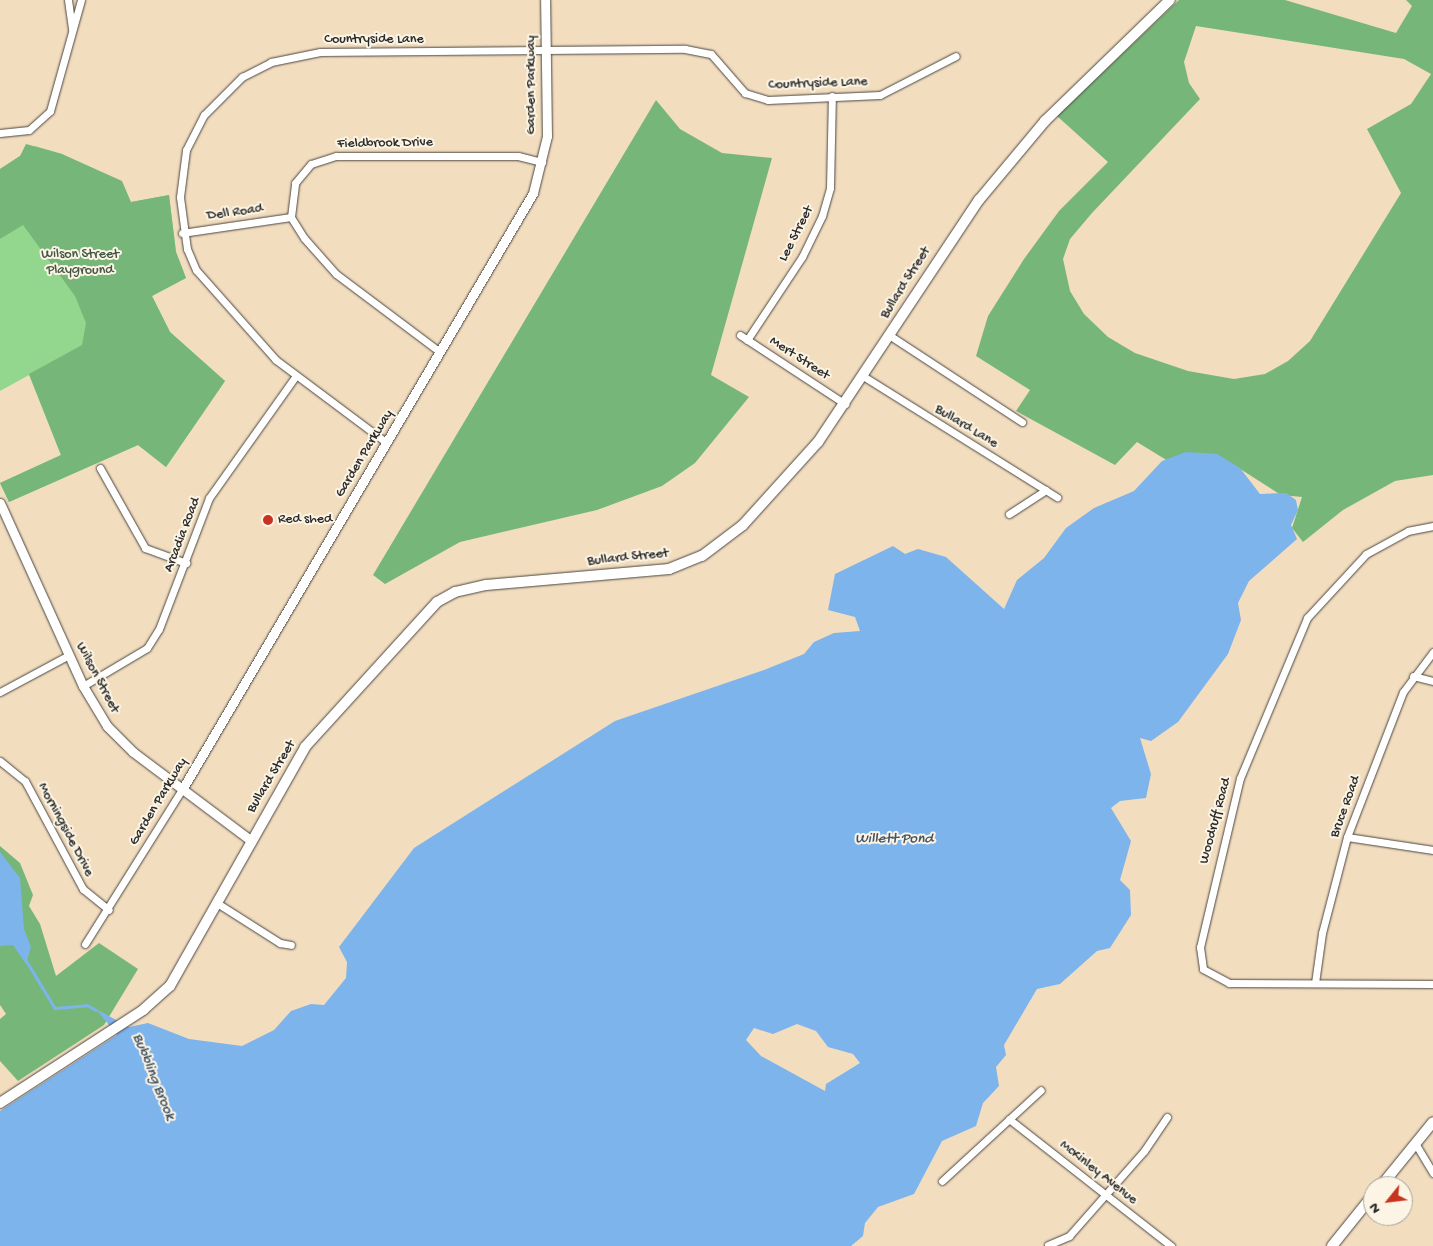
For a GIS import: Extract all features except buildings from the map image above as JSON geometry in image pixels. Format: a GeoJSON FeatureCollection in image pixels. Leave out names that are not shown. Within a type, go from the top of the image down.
{"type":"FeatureCollection","features":[{"type":"Feature","properties":{"kind":"main road","name":"Bullard Street"},"geometry":{"type":"LineString","coordinates":[[0,1103],[126,1022],[158,998],[177,977],[250,840],[305,747],[437,602],[455,592],[486,585],[669,569],[702,556],[730,537],[771,496],[844,404],[979,200],[1045,121],[1170,0]]}},
{"type":"Feature","properties":{"kind":"main road"},"geometry":{"type":"LineString","coordinates":[[1389,1176],[1433,1122]]}},
{"type":"Feature","properties":{"kind":"main road"},"geometry":{"type":"LineString","coordinates":[[1332,1246],[1363,1208]]}},
{"type":"Feature","properties":{"kind":"street"},"geometry":{"type":"LineString","coordinates":[[68,0],[73,32]]}},
{"type":"Feature","properties":{"kind":"street"},"geometry":{"type":"LineString","coordinates":[[0,133],[29,130],[44,120],[73,32],[81,0]]}},
{"type":"Feature","properties":{"kind":"street","name":"Garden Parkway"},"geometry":{"type":"LineString","coordinates":[[85,944],[109,910],[183,788],[526,208],[542,162],[547,129],[545,0]]}},
{"type":"Feature","properties":{"kind":"street","name":"Countryside Lane"},"geometry":{"type":"LineString","coordinates":[[387,443],[295,377],[196,270],[182,233],[181,172],[194,130],[225,91],[255,69],[320,52],[698,50],[720,61],[739,87],[755,97],[832,96],[894,91],[956,56]]}},
{"type":"Feature","properties":{"kind":"street","name":"Lee Street"},"geometry":{"type":"LineString","coordinates":[[747,340],[802,257],[822,216],[830,188],[832,96]]}},
{"type":"Feature","properties":{"kind":"street","name":"Fieldbrook Drive"},"geometry":{"type":"LineString","coordinates":[[291,217],[290,195],[301,172],[336,156],[518,156],[542,162]]}},
{"type":"Feature","properties":{"kind":"street"},"geometry":{"type":"LineString","coordinates":[[291,217],[336,274],[440,352]]}},
{"type":"Feature","properties":{"kind":"street","name":"Dell Road"},"geometry":{"type":"LineString","coordinates":[[182,233],[291,217]]}},
{"type":"Feature","properties":{"kind":"street","name":"Mert Street"},"geometry":{"type":"LineString","coordinates":[[740,335],[844,404]]}},
{"type":"Feature","properties":{"kind":"street"},"geometry":{"type":"LineString","coordinates":[[889,335],[1022,422]]}},
{"type":"Feature","properties":{"kind":"street","name":"Bullard Lane"},"geometry":{"type":"LineString","coordinates":[[863,376],[1057,497]]}},
{"type":"Feature","properties":{"kind":"street","name":"Arcadia Road"},"geometry":{"type":"LineString","coordinates":[[84,686],[147,648],[159,629],[186,563],[209,498],[295,377]]}},
{"type":"Feature","properties":{"kind":"street"},"geometry":{"type":"LineString","coordinates":[[100,468],[145,548],[186,563]]}},
{"type":"Feature","properties":{"kind":"street"},"geometry":{"type":"LineString","coordinates":[[1008,514],[1046,490]]}},
{"type":"Feature","properties":{"kind":"street","name":"Wilson Street"},"geometry":{"type":"LineString","coordinates":[[0,503],[84,686],[123,744],[250,840]]}},
{"type":"Feature","properties":{"kind":"street","name":"Woodruff Road"},"geometry":{"type":"LineString","coordinates":[[1433,526],[1408,531],[1366,554],[1307,618],[1240,778],[1222,841],[1200,947],[1203,968],[1229,983],[1433,984]]}},
{"type":"Feature","properties":{"kind":"street","name":"Bruce Road"},"geometry":{"type":"LineString","coordinates":[[1315,983],[1322,933],[1347,837],[1413,676],[1433,652]]}},
{"type":"Feature","properties":{"kind":"street"},"geometry":{"type":"LineString","coordinates":[[0,692],[70,655]]}},
{"type":"Feature","properties":{"kind":"street"},"geometry":{"type":"LineString","coordinates":[[1413,676],[1433,681]]}},
{"type":"Feature","properties":{"kind":"street","name":"Morningside Drive"},"geometry":{"type":"LineString","coordinates":[[0,761],[25,781],[83,889],[109,910]]}},
{"type":"Feature","properties":{"kind":"street"},"geometry":{"type":"LineString","coordinates":[[1347,837],[1433,850]]}},
{"type":"Feature","properties":{"kind":"street"},"geometry":{"type":"LineString","coordinates":[[217,903],[280,942],[291,945]]}},
{"type":"Feature","properties":{"kind":"street"},"geometry":{"type":"LineString","coordinates":[[942,1181],[1040,1090]]}},
{"type":"Feature","properties":{"kind":"street"},"geometry":{"type":"LineString","coordinates":[[1048,1245],[1069,1236],[1168,1117]]}},
{"type":"Feature","properties":{"kind":"street","name":"McKinley Avenue"},"geometry":{"type":"LineString","coordinates":[[1009,1118],[1104,1195],[1171,1246]]}},
{"type":"Feature","properties":{"kind":"street"},"geometry":{"type":"LineString","coordinates":[[1415,1143],[1433,1173]]}},
{"type":"Feature","properties":{"kind":"green space"},"geometry":{"type":"Polygon","coordinates":[[[1179,0],[1285,0],[1396,33],[1412,6],[1406,0],[1433,0],[1433,475],[1395,481],[1343,510],[1303,542],[1292,528],[1302,497],[1281,495],[1234,465],[1168,461],[1137,442],[1115,465],[1016,411],[1030,390],[976,356],[988,316],[1024,259],[1059,211],[1108,162],[1057,116],[1179,0]],[[1196,26],[1184,62],[1189,83],[1200,99],[1092,213],[1070,239],[1063,259],[1070,291],[1084,314],[1108,337],[1135,353],[1188,371],[1234,379],[1265,374],[1288,361],[1310,341],[1401,193],[1367,129],[1411,104],[1431,74],[1404,59],[1196,26]]]}},
{"type":"Feature","properties":{"kind":"green space"},"geometry":{"type":"Polygon","coordinates":[[[656,100],[680,129],[722,153],[772,158],[711,375],[749,397],[695,463],[662,486],[597,510],[460,542],[385,584],[373,575],[656,100]]]}},
{"type":"Feature","properties":{"kind":"green space","name":"Wilson Street Playground"},"geometry":{"type":"Polygon","coordinates":[[[26,144],[62,154],[122,181],[131,202],[169,195],[176,252],[186,278],[152,296],[170,332],[225,381],[166,467],[138,445],[9,502],[0,483],[61,455],[29,374],[82,345],[86,323],[75,296],[23,225],[0,239],[0,169],[20,156],[26,144]]]}},
{"type":"Feature","properties":{"kind":"green space","name":"Wilson Street Playground"},"geometry":{"type":"Polygon","coordinates":[[[35,146],[62,154],[131,202],[169,195],[176,252],[186,278],[152,296],[170,332],[225,381],[166,467],[138,445],[9,502],[0,483],[61,455],[29,375],[0,391],[0,169],[35,146]]]}},
{"type":"Feature","properties":{"kind":"green space"},"geometry":{"type":"Polygon","coordinates":[[[0,846],[20,863],[33,895],[29,906],[40,924],[56,976],[99,943],[138,969],[104,1025],[18,1081],[0,1061],[0,1019],[6,1014],[0,1005],[0,846]]]}},
{"type":"Feature","properties":{"kind":"water","name":"Willett Pond"},"geometry":{"type":"Polygon","coordinates":[[[1186,452],[1217,454],[1240,468],[1260,494],[1286,493],[1296,500],[1298,510],[1291,525],[1297,539],[1249,581],[1238,603],[1241,620],[1228,654],[1178,722],[1151,741],[1140,738],[1151,774],[1146,798],[1120,801],[1111,808],[1131,841],[1120,880],[1130,890],[1131,915],[1110,948],[1097,951],[1060,984],[1037,989],[1004,1045],[1006,1055],[996,1067],[999,1086],[983,1103],[976,1126],[942,1141],[914,1194],[878,1207],[865,1223],[863,1236],[851,1246],[0,1246],[0,1111],[117,1035],[96,1009],[129,1027],[148,1023],[189,1039],[242,1046],[274,1030],[291,1011],[311,1004],[324,1005],[346,978],[347,962],[339,947],[414,848],[615,721],[764,670],[804,654],[814,642],[834,633],[860,631],[855,617],[828,610],[835,574],[893,546],[905,554],[918,549],[946,557],[1004,609],[1017,580],[1044,558],[1066,528],[1094,508],[1134,491],[1162,461],[1186,452]],[[797,1024],[773,1034],[754,1028],[746,1040],[761,1056],[825,1091],[826,1084],[860,1063],[853,1054],[828,1047],[816,1031],[797,1024]]]}},
{"type":"Feature","properties":{"kind":"water"},"geometry":{"type":"Polygon","coordinates":[[[0,852],[20,878],[24,929],[31,947],[26,964],[13,945],[0,946],[0,852]]]}},
{"type":"Feature","properties":{"kind":"waterway","name":"Bubbling Brook"},"geometry":{"type":"LineString","coordinates":[[26,960],[55,1008],[87,1005],[96,1010]]}},
{"type":"Feature","properties":{"kind":"place","name":"Red shed"},"geometry":{"type":"Point","coordinates":[268,520]}}]}
